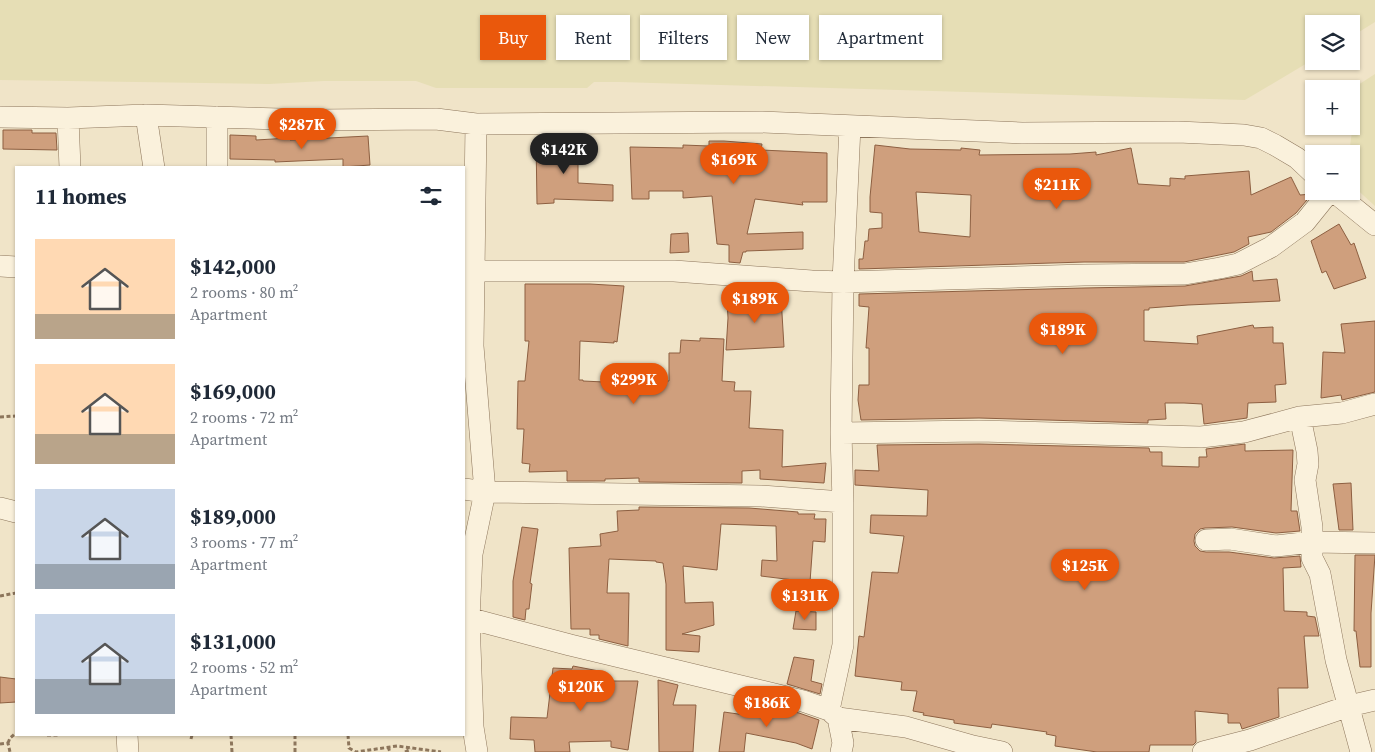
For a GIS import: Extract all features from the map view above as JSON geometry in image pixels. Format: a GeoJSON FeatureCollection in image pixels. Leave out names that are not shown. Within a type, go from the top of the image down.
{"type":"FeatureCollection","features":[{"type":"Feature","properties":{"kind":"street"},"geometry":{"type":"LineString","coordinates":[[146,115],[154,166]]}},
{"type":"Feature","properties":{"kind":"street"},"geometry":{"type":"LineString","coordinates":[[0,117],[68,118],[146,115],[316,120],[436,119],[476,124],[761,122],[1022,133],[1178,132],[1244,135],[1262,138],[1297,158],[1305,166]]}},
{"type":"Feature","properties":{"kind":"street"},"geometry":{"type":"LineString","coordinates":[[217,117],[217,166]]}},
{"type":"Feature","properties":{"kind":"street"},"geometry":{"type":"LineString","coordinates":[[68,118],[70,166]]}},
{"type":"Feature","properties":{"kind":"street"},"geometry":{"type":"LineString","coordinates":[[476,124],[469,219],[470,264],[473,346],[485,492],[472,554],[466,618],[476,752]]}},
{"type":"Feature","properties":{"kind":"street"},"geometry":{"type":"LineString","coordinates":[[841,752],[843,743],[834,714],[843,645],[844,502],[841,433],[843,282],[850,126]]}},
{"type":"Feature","properties":{"kind":"street"},"geometry":{"type":"LineString","coordinates":[[470,264],[674,271],[843,282],[1084,274],[1186,274],[1238,264],[1272,247],[1305,222],[1323,200]]}},
{"type":"Feature","properties":{"kind":"street"},"geometry":{"type":"LineString","coordinates":[[1343,200],[1375,225]]}},
{"type":"Feature","properties":{"kind":"street"},"geometry":{"type":"LineString","coordinates":[[0,266],[15,267]]}},
{"type":"Feature","properties":{"kind":"street"},"geometry":{"type":"LineString","coordinates":[[841,433],[979,431],[1201,437],[1244,432],[1300,417],[1342,413],[1375,404]]}},
{"type":"Feature","properties":{"kind":"street"},"geometry":{"type":"LineString","coordinates":[[1300,417],[1307,450],[1308,464],[1305,480],[1312,527],[1312,558],[1320,574],[1336,660],[1361,752]]}},
{"type":"Feature","properties":{"kind":"street"},"geometry":{"type":"LineString","coordinates":[[465,489],[485,492],[761,496],[844,502]]}},
{"type":"Feature","properties":{"kind":"street"},"geometry":{"type":"LineString","coordinates":[[0,508],[15,512]]}},
{"type":"Feature","properties":{"kind":"street"},"geometry":{"type":"LineString","coordinates":[[1206,540],[1230,539],[1276,546],[1312,542],[1375,543]]}},
{"type":"Feature","properties":{"kind":"street"},"geometry":{"type":"LineString","coordinates":[[466,618],[579,648],[803,701],[834,714],[906,727],[973,746],[1002,752]]}},
{"type":"Feature","properties":{"kind":"street"},"geometry":{"type":"LineString","coordinates":[[1203,752],[1250,740],[1349,706],[1375,700]]}},
{"type":"Feature","properties":{"kind":"street"},"geometry":{"type":"LineString","coordinates":[[126,736],[128,752]]}},
{"type":"Feature","properties":{"kind":"path"},"geometry":{"type":"LineString","coordinates":[[0,417],[15,416]]}},
{"type":"Feature","properties":{"kind":"path"},"geometry":{"type":"LineString","coordinates":[[0,596],[15,593]]}},
{"type":"Feature","properties":{"kind":"path"},"geometry":{"type":"LineString","coordinates":[[10,752],[8,743],[15,734]]}},
{"type":"Feature","properties":{"kind":"path"},"geometry":{"type":"LineString","coordinates":[[231,736],[232,752]]}},
{"type":"Feature","properties":{"kind":"path"},"geometry":{"type":"LineString","coordinates":[[295,736],[295,752]]}},
{"type":"Feature","properties":{"kind":"path"},"geometry":{"type":"LineString","coordinates":[[348,736],[349,748],[356,752],[397,746],[441,752]]}},
{"type":"Feature","properties":{"kind":"path"},"geometry":{"type":"LineString","coordinates":[[0,744],[8,743]]}},
{"type":"Feature","properties":{"kind":"path"},"geometry":{"type":"LineString","coordinates":[[388,747],[390,752]]}},
{"type":"Feature","properties":{"kind":"path"},"geometry":{"type":"LineString","coordinates":[[404,752],[412,749]]}},
{"type":"Feature","properties":{"kind":"shaded area"},"geometry":{"type":"Polygon","coordinates":[[[0,0],[1375,0],[1375,22],[1360,31],[1360,15],[1305,15],[1305,64],[1245,100],[619,82],[594,82],[587,88],[436,88],[416,81],[324,81],[269,84],[0,80],[0,0]]]}},
{"type":"Feature","properties":{"kind":"shaded area"},"geometry":{"type":"Polygon","coordinates":[[[1375,74],[1375,206],[1360,192],[1360,145],[1350,145],[1351,135],[1360,135],[1360,84],[1375,74]]]}},
{"type":"Feature","properties":{"kind":"building"},"geometry":{"type":"Polygon","coordinates":[[[3,130],[32,130],[32,133],[56,133],[57,150],[3,149],[3,130]]]}},
{"type":"Feature","properties":{"kind":"building"},"geometry":{"type":"Polygon","coordinates":[[[230,135],[256,136],[256,140],[368,136],[370,165],[343,166],[343,159],[275,162],[275,160],[230,159],[230,135]]]}},
{"type":"Feature","properties":{"kind":"building"},"geometry":{"type":"Polygon","coordinates":[[[536,140],[578,143],[578,183],[613,185],[613,201],[554,199],[554,203],[537,204],[536,140]]]}},
{"type":"Feature","properties":{"kind":"building"},"geometry":{"type":"Polygon","coordinates":[[[709,141],[762,144],[761,150],[827,153],[827,202],[802,202],[803,205],[755,199],[747,234],[803,232],[803,249],[746,251],[743,252],[740,263],[729,262],[729,245],[717,244],[712,196],[683,198],[683,191],[649,191],[649,199],[632,199],[630,147],[683,148],[683,145],[709,146],[709,141]]]}},
{"type":"Feature","properties":{"kind":"building"},"geometry":{"type":"Polygon","coordinates":[[[875,145],[910,149],[961,150],[961,148],[980,150],[979,155],[1096,152],[1096,155],[1131,148],[1138,184],[1170,186],[1170,178],[1185,179],[1185,176],[1249,171],[1251,195],[1291,177],[1300,195],[1305,195],[1305,200],[1307,200],[1296,213],[1271,232],[1248,237],[1249,244],[1234,252],[1184,262],[1084,262],[859,269],[859,259],[863,259],[865,241],[868,241],[869,229],[882,228],[882,213],[870,212],[875,145]],[[916,192],[919,232],[970,237],[971,195],[916,192]]]}},
{"type":"Feature","properties":{"kind":"building"},"geometry":{"type":"Polygon","coordinates":[[[1339,224],[1351,245],[1354,243],[1366,278],[1334,289],[1326,271],[1322,273],[1311,241],[1339,224]]]}},
{"type":"Feature","properties":{"kind":"building"},"geometry":{"type":"Polygon","coordinates":[[[688,233],[689,252],[670,253],[671,234],[688,233]]]}},
{"type":"Feature","properties":{"kind":"building"},"geometry":{"type":"Polygon","coordinates":[[[1252,271],[1253,281],[1277,279],[1280,301],[1188,305],[1144,310],[1144,341],[1198,344],[1197,336],[1253,325],[1254,328],[1273,327],[1273,343],[1283,343],[1286,384],[1275,385],[1276,402],[1248,403],[1247,418],[1204,424],[1202,404],[1165,403],[1166,419],[1148,420],[1148,423],[979,418],[861,420],[858,400],[859,385],[869,385],[869,348],[866,348],[869,307],[859,306],[859,294],[1185,286],[1241,276],[1252,271]]]}},
{"type":"Feature","properties":{"kind":"building"},"geometry":{"type":"Polygon","coordinates":[[[525,284],[624,286],[617,342],[580,341],[579,380],[625,383],[625,380],[669,381],[669,353],[680,353],[681,340],[700,341],[700,338],[724,339],[722,381],[735,382],[734,391],[751,391],[749,428],[783,430],[782,467],[826,463],[824,483],[760,479],[760,470],[742,471],[742,483],[639,482],[639,478],[605,479],[605,481],[567,481],[567,471],[529,472],[530,464],[522,463],[524,429],[517,429],[518,381],[525,381],[529,341],[525,341],[525,284]]]}},
{"type":"Feature","properties":{"kind":"building"},"geometry":{"type":"Polygon","coordinates":[[[781,297],[784,347],[726,350],[727,300],[781,297]]]}},
{"type":"Feature","properties":{"kind":"building"},"geometry":{"type":"Polygon","coordinates":[[[1375,321],[1375,392],[1342,400],[1341,395],[1321,398],[1323,352],[1345,353],[1341,324],[1375,321]]]}},
{"type":"Feature","properties":{"kind":"building"},"geometry":{"type":"Polygon","coordinates":[[[979,444],[1149,448],[1150,452],[1162,452],[1162,466],[1199,467],[1199,457],[1207,457],[1206,449],[1245,444],[1245,451],[1293,450],[1291,511],[1297,511],[1300,531],[1276,533],[1232,527],[1205,528],[1200,529],[1195,534],[1194,541],[1195,546],[1200,551],[1206,552],[1229,552],[1274,558],[1300,556],[1301,567],[1283,568],[1284,611],[1307,612],[1307,616],[1315,617],[1319,636],[1304,636],[1308,688],[1278,688],[1279,717],[1242,729],[1240,723],[1228,723],[1228,714],[1195,711],[1196,742],[1193,745],[1150,745],[1149,752],[1097,752],[1055,746],[1056,736],[1046,734],[1047,732],[992,724],[991,728],[954,723],[954,720],[923,715],[924,713],[913,711],[917,691],[901,690],[902,682],[855,676],[859,636],[864,637],[872,572],[898,573],[904,536],[870,533],[871,515],[927,516],[928,490],[855,485],[855,470],[879,471],[877,445],[979,444]]]}},
{"type":"Feature","properties":{"kind":"building"},"geometry":{"type":"Polygon","coordinates":[[[1351,483],[1353,530],[1339,530],[1333,484],[1351,483]]]}},
{"type":"Feature","properties":{"kind":"building"},"geometry":{"type":"Polygon","coordinates":[[[639,507],[749,508],[798,512],[798,514],[815,514],[814,519],[826,519],[825,542],[813,541],[810,582],[761,576],[762,560],[777,561],[776,526],[721,524],[717,570],[683,566],[685,603],[713,602],[714,625],[682,634],[700,636],[699,652],[666,650],[666,584],[663,563],[656,561],[609,559],[607,593],[629,593],[628,646],[599,639],[599,635],[590,635],[590,629],[571,629],[569,548],[601,546],[600,534],[618,531],[617,511],[639,510],[639,507]]]}},
{"type":"Feature","properties":{"kind":"building"},"geometry":{"type":"Polygon","coordinates":[[[522,527],[538,529],[530,583],[532,584],[529,609],[526,609],[525,620],[513,617],[513,581],[522,527]]]}},
{"type":"Feature","properties":{"kind":"building"},"geometry":{"type":"Polygon","coordinates":[[[1355,555],[1375,555],[1371,613],[1371,667],[1360,667],[1356,631],[1354,631],[1355,555]]]}},
{"type":"Feature","properties":{"kind":"building"},"geometry":{"type":"Polygon","coordinates":[[[796,611],[816,612],[816,630],[793,629],[796,611]]]}},
{"type":"Feature","properties":{"kind":"building"},"geometry":{"type":"Polygon","coordinates":[[[794,657],[814,660],[811,681],[822,684],[820,694],[787,684],[794,657]]]}},
{"type":"Feature","properties":{"kind":"building"},"geometry":{"type":"Polygon","coordinates":[[[573,666],[604,672],[602,681],[638,681],[628,750],[611,747],[611,741],[569,742],[570,752],[535,752],[534,740],[510,739],[511,717],[547,718],[553,668],[572,669],[573,666]]]}},
{"type":"Feature","properties":{"kind":"building"},"geometry":{"type":"Polygon","coordinates":[[[0,677],[15,679],[15,702],[0,703],[0,677]]]}},
{"type":"Feature","properties":{"kind":"building"},"geometry":{"type":"Polygon","coordinates":[[[658,680],[678,685],[673,705],[696,705],[693,752],[659,752],[658,680]]]}},
{"type":"Feature","properties":{"kind":"building"},"geometry":{"type":"Polygon","coordinates":[[[761,705],[799,713],[819,720],[812,749],[796,743],[746,733],[744,752],[719,752],[724,712],[759,717],[761,705]]]}}]}
